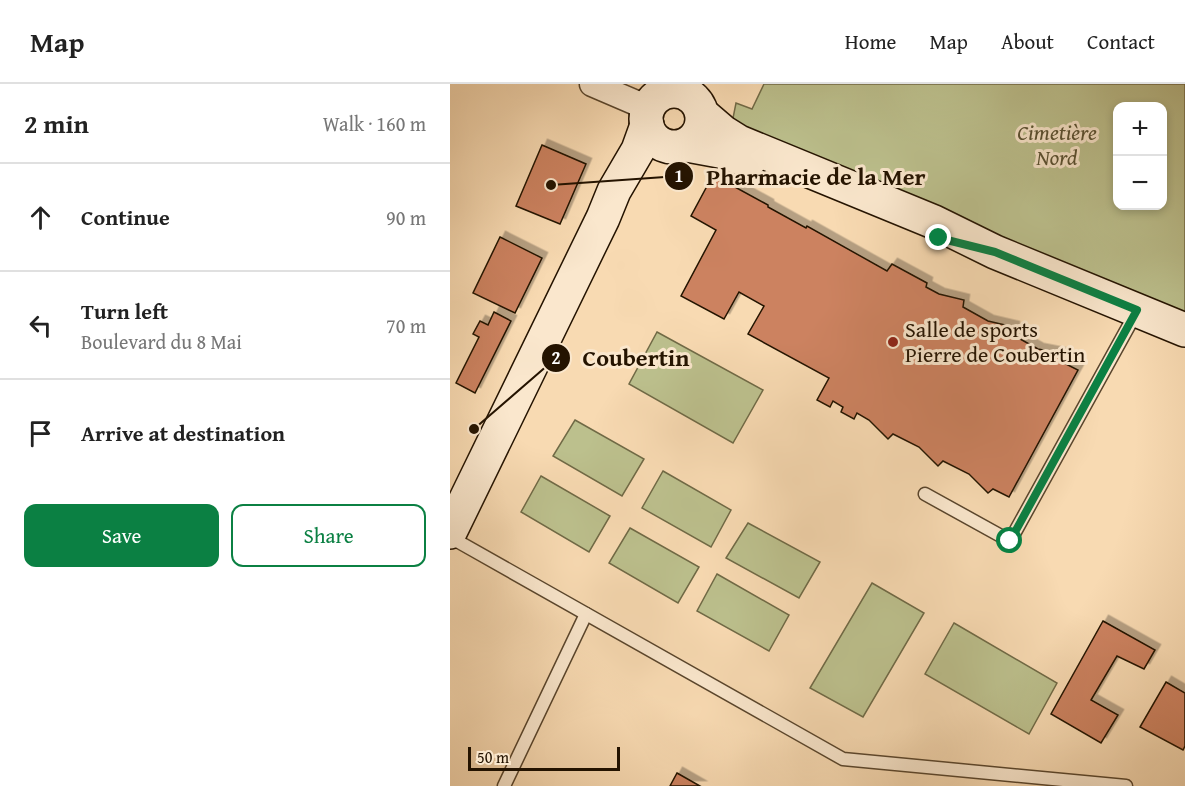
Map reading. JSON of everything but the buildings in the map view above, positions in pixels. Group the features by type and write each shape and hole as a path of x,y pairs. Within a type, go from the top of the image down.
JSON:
{"street":[{"path":"592,84 656,103"},
{"path":"450,532 614,191 638,150 656,103 672,91 698,100 723,132 739,142 934,222 995,252 1185,330"},
{"path":"603,218 637,178 699,134 702,122 698,100"},
{"path":"656,103 650,134 667,147 681,146 733,154 929,235 995,252"}],"lane":[{"path":"925,494 1010,541 1137,310"},
{"path":"450,537 843,759 1126,786"},
{"path":"504,786 586,614"}],"green space":[{"name":"Cimetière Nord","path":"764,84 1185,84 1185,317 732,123 736,103 752,109"},
{"path":"657,332 763,390 733,443 629,384"},
{"path":"575,420 644,459 622,496 553,456"},
{"path":"663,471 731,510 711,547 642,508"},
{"path":"541,476 610,516 589,552 521,512"},
{"path":"748,523 820,562 799,598 726,558"},
{"path":"630,528 699,567 678,603 609,563"},
{"path":"717,574 789,615 769,651 697,611"},
{"path":"872,583 924,613 863,717 810,688"},
{"path":"954,623 1057,683 1029,734 925,674"}],"place":[{"name":"Pharmacie de la Mer","path":"551,185"},
{"name":"Salle de sports Pierre de Coubertin","path":"893,342"},
{"name":"Coubertin","path":"474,429"}],"route":[{"path":"939,238 995,252 1137,310 1010,541"}]}
